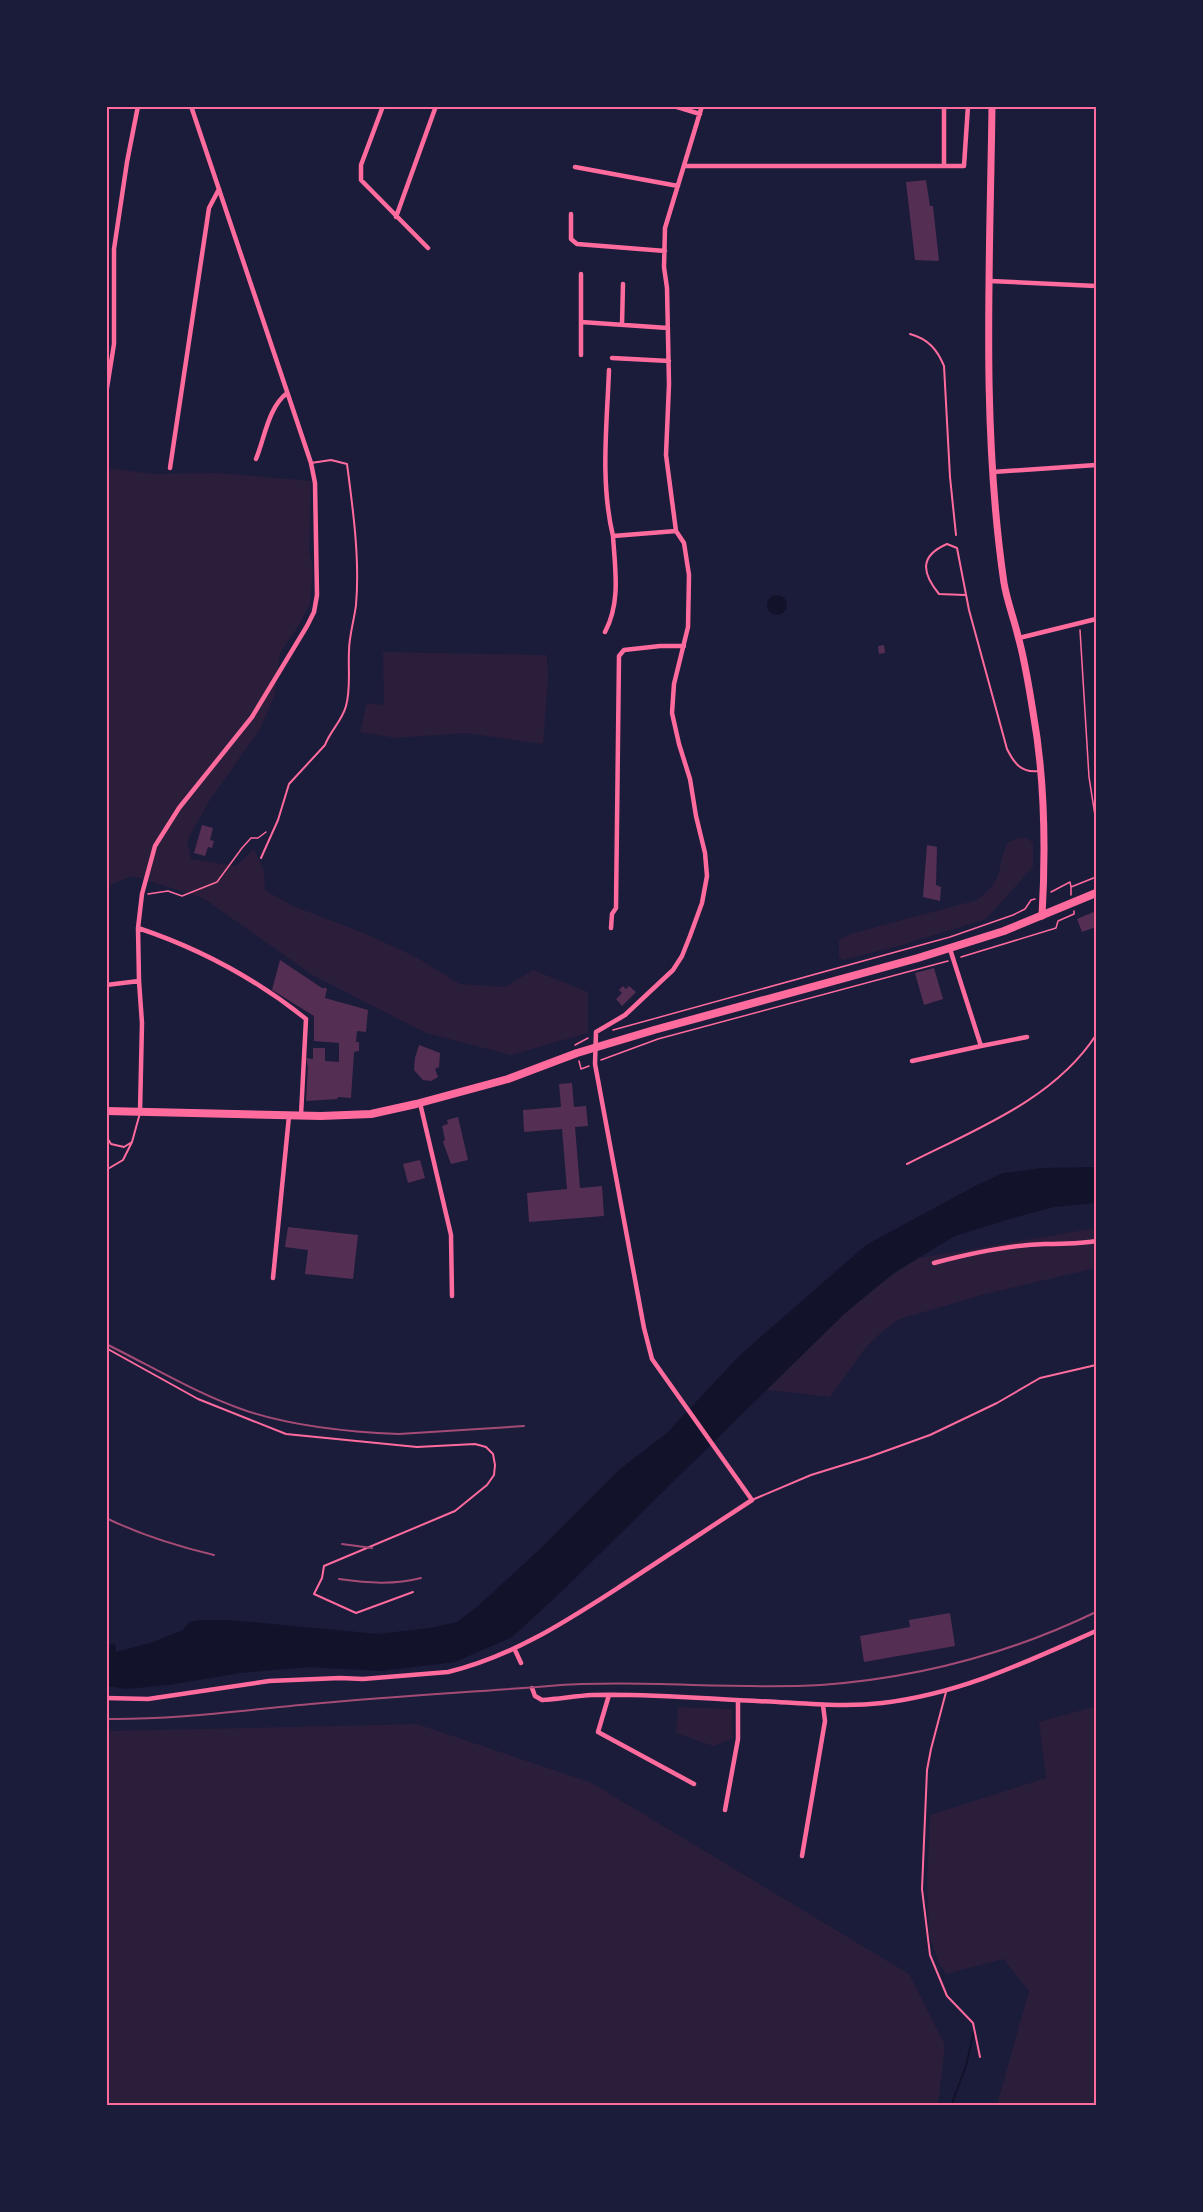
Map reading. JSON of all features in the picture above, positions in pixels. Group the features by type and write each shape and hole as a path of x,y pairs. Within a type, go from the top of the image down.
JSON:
{"main road":[{"path":"992,106 989,378 993,472 1004,586 1019,638 1034,714 1041,771 1045,841 1042,916"},
{"path":"106,1111 289,1116 371,1114 508,1079 594,1048 950,948 1004,931 1096,893"}],"street":[{"path":"106,394 114,344 114,249 138,106"},
{"path":"140,1112 142,1023 138,928 142,894 155,846 179,808 252,717 314,612 317,595 315,483 311,463 191,106"},
{"path":"383,106 361,165 361,180 428,248"},
{"path":"396,217 436,106"},
{"path":"674,106 700,114"},
{"path":"106,1698 148,1700 269,1681 363,1679 448,1672 488,1660 515,1650 606,1596 752,1500 652,1359 644,1329 595,1064 594,1048 596,1032 625,1015 673,970 682,956 702,903 707,876 705,853 690,779 672,713 674,684 688,627 689,575 684,543 676,531 666,456 669,361 665,228 702,106"},
{"path":"944,106 944,166"},
{"path":"684,166 964,166 968,106"},
{"path":"575,166 678,186"},
{"path":"170,468 209,208 219,189"},
{"path":"571,214 571,239 577,244 665,251"},
{"path":"581,274 581,355"},
{"path":"990,281 1096,286"},
{"path":"622,325 623,284"},
{"path":"581,322 668,328"},
{"path":"612,358 669,361"},
{"path":"605,632 613,617 616,601 613,536 608,513 606,441 609,370"},
{"path":"256,459 273,409 279,399 287,393"},
{"path":"993,472 1096,465"},
{"path":"613,536 676,531"},
{"path":"1019,638 1096,619"},
{"path":"611,928 612,914 616,908 619,656 624,650 684,646"},
{"path":"138,928 168,938 220,962 306,1019 302,1116"},
{"path":"950,948 981,1046"},
{"path":"106,985 139,981"},
{"path":"912,1061 1027,1037"},
{"path":"420,1103 451,1235 452,1296"},
{"path":"273,1278 289,1116"},
{"path":"934,1263 979,1253 1046,1244 1072,1245 1096,1241"},
{"path":"532,1688 535,1696 542,1700 609,1695 823,1705 881,1703 946,1692 1004,1671 1096,1630"},
{"path":"515,1650 521,1663"},
{"path":"609,1695 598,1732 694,1784"},
{"path":"725,1810 738,1739 738,1701"},
{"path":"802,1856 825,1721 823,1705"}],"lane":[{"path":"910,334 929,342 944,366 949,467 956,535"},
{"path":"261,858 278,820 289,784 325,745 341,720 349,690 349,649 356,606 356,569 347,464 331,460 311,463"},
{"path":"965,594 939,594 930,584 927,557 934,549 947,544 957,548 965,594 1007,749 1022,769 1041,771"},
{"path":"907,1164 1003,1115 1056,1082 1077,1063 1096,1035"},
{"path":"106,1170 123,1160 132,1142 140,1112"},
{"path":"106,1136 111,1144 124,1147 132,1142"},
{"path":"106,1348 198,1399 286,1434 417,1447 475,1444 486,1447 493,1454 495,1465 494,1475 488,1485 455,1511 324,1566 322,1578 314,1594 356,1613 413,1592"},
{"path":"752,1500 811,1475 869,1457 930,1434 997,1403 1040,1378 1096,1365"},
{"path":"946,1692 927,1770 922,1889 933,1964 947,1996 973,2023 980,2056"}],"path":[{"path":"1080,623 1089,777 1096,822"},
{"path":"142,894 168,891 182,896 217,882 251,838 258,838 268,830"},
{"path":"574,1043 627,1026 950,938 1013,915 1025,909 1031,900 1043,897 1070,882 1071,887 1096,877"},
{"path":"595,1064 606,1057 658,1039 953,960 1056,928 1058,921 1074,914 1072,903"}],"shaded area":[{"path":"107,468 152,474 218,473 311,481 309,551 313,568 310,604 280,653 275,694 260,729 208,803 187,841 191,859 236,866 254,849 264,871 265,890 293,906 364,933 416,957 460,984 505,987 533,970 588,992 588,1033 511,1055 426,1033 314,976 203,898 133,876 107,886"},
{"path":"777,595 784,598 787,605 784,612 777,615 770,612 767,605 770,598"},
{"path":"383,652 547,655 548,679 543,744 466,733 396,738 360,732 367,703 384,705"},
{"path":"1027,838 1033,843 1033,867 986,919 902,945 843,960 839,957 839,940 850,934 977,900 996,879 1008,842"},
{"path":"1096,1167 1096,1203 1054,1207 955,1236 895,1272 845,1313 558,1595 512,1637 455,1662 381,1671 308,1667 240,1673 168,1685 126,1689 107,1686 106,1646 115,1643 116,1652 153,1642 183,1630 189,1622 199,1620 229,1620 378,1634 430,1628 457,1622 478,1606 540,1549 620,1469 667,1433 741,1354 866,1245 1003,1173 1043,1168"},
{"path":"1096,1228 1096,1268 985,1294 900,1319 866,1347 830,1397 767,1390 858,1302 919,1258"},
{"path":"1096,1706 1096,2105 997,2105 1029,1991 1003,1959 946,1974 939,1963 929,1935 927,1885 930,1815 1046,1778 1039,1722"},
{"path":"678,1707 732,1709 733,1739 713,1746 676,1733"},
{"path":"417,1724 592,1783 909,1974 945,2045 938,2105 107,2105 107,1731"}],"building":[{"path":"926,180 930,206 933,206 939,261 915,260 906,182"},
{"path":"884,645 885,653 879,654 878,646"},
{"path":"202,825 213,828 210,840 214,841 212,848 208,847 205,856 194,853"},
{"path":"927,845 937,847 936,885 941,887 940,901 923,897"},
{"path":"1096,911 1096,927 1082,932 1077,919"},
{"path":"280,960 322,988 327,988 325,998 368,1010 366,1032 357,1031 356,1042 359,1042 359,1051 354,1052 351,1098 338,1097 337,1099 306,1101 308,1067 306,1058 313,1059 313,1048 325,1048 325,1061 339,1062 339,1043 314,1041 314,1016 272,990"},
{"path":"934,968 943,999 924,1005 915,973"},
{"path":"623,986 626,989 629,986 636,992 622,1006 616,999 622,993 619,990"},
{"path":"419,1045 440,1053 439,1067 435,1069 438,1077 431,1081 423,1080 414,1070"},
{"path":"572,1083 574,1107 586,1106 588,1126 575,1127 580,1188 602,1186 604,1216 529,1222 527,1193 567,1189 562,1129 524,1132 523,1110 561,1107 559,1084"},
{"path":"458,1117 468,1160 451,1164 443,1142 445,1140 442,1126 448,1124 447,1120"},
{"path":"420,1160 425,1178 408,1183 403,1164"},
{"path":"288,1227 358,1235 353,1279 305,1274 308,1250 285,1247"},
{"path":"950,1613 955,1646 864,1662 860,1636 910,1627 909,1620"}],"waterway":[{"path":"951,2106 966,2066 974,2031"}],"railway":[{"path":"106,1344 226,1403 262,1416 301,1424 340,1430 399,1434 524,1426"},
{"path":"106,1518 159,1540 214,1555"},
{"path":"342,1544 372,1548"},
{"path":"339,1579 381,1583 421,1578"},
{"path":"106,1719 188,1716 350,1701 583,1684 787,1686 857,1682 962,1662 1030,1640 1096,1612"}]}
